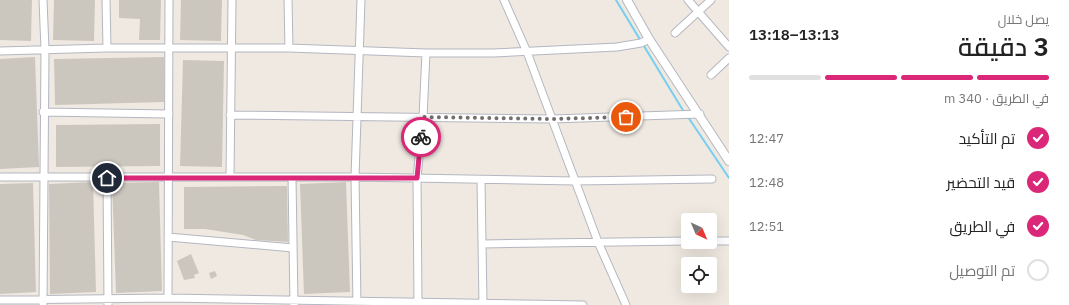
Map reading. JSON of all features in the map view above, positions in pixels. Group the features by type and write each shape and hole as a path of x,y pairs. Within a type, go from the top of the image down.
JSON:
{"street":[{"path":"42,302 43,112 45,49 43,0"},
{"path":"106,0 107,48"},
{"path":"168,298 169,0"},
{"path":"230,177 232,0"},
{"path":"288,0 289,48"},
{"path":"357,303 355,177 361,0"},
{"path":"504,0 527,52 598,242 626,305"},
{"path":"627,0 649,39 700,114 729,161"},
{"path":"688,0 729,47"},
{"path":"675,33 711,0"},
{"path":"0,51 107,48 289,48 426,53 527,52 617,47 641,43 649,39"},
{"path":"418,304 417,178 423,117 426,53"},
{"path":"711,75 729,58"},
{"path":"43,112 169,114"},
{"path":"230,115 552,119 700,114"},
{"path":"0,177 355,177 575,181 712,179"},
{"path":"292,177 294,303"},
{"path":"107,178 108,302"},
{"path":"481,180 482,304"},
{"path":"168,237 293,248"},
{"path":"482,244 681,241"},
{"path":"717,241 729,241"},
{"path":"0,300 42,302 108,302 168,298 176,302 583,305"}],"building":[{"path":"0,0 32,0 31,41 0,40"},
{"path":"54,0 95,0 94,41 53,40"},
{"path":"119,0 161,0 160,40 139,40 140,19 119,18"},
{"path":"181,0 222,0 221,41 180,40"},
{"path":"35,57 39,167 0,169 0,59"},
{"path":"164,57 164,102 55,105 54,59"},
{"path":"183,60 224,61 222,167 180,166"},
{"path":"160,124 160,166 56,167 56,125"},
{"path":"93,182 96,292 50,294 49,184"},
{"path":"159,182 162,291 116,293 112,183"},
{"path":"346,182 350,292 304,294 300,184"},
{"path":"33,183 36,292 0,294 0,184"},
{"path":"287,186 288,242 256,240 243,235 205,229 184,229 184,187"},
{"path":"191,254 199,273 194,275 195,278 184,280 177,261"},
{"path":"215,271 217,276 211,279 209,273"}],"waterway":[{"path":"616,0 684,112"},
{"path":"688,117 729,178"}],"way so far":[{"path":"421,137 423,117 552,119 626,117"}],"route":[{"path":"107,178 417,178 421,137"}]}
